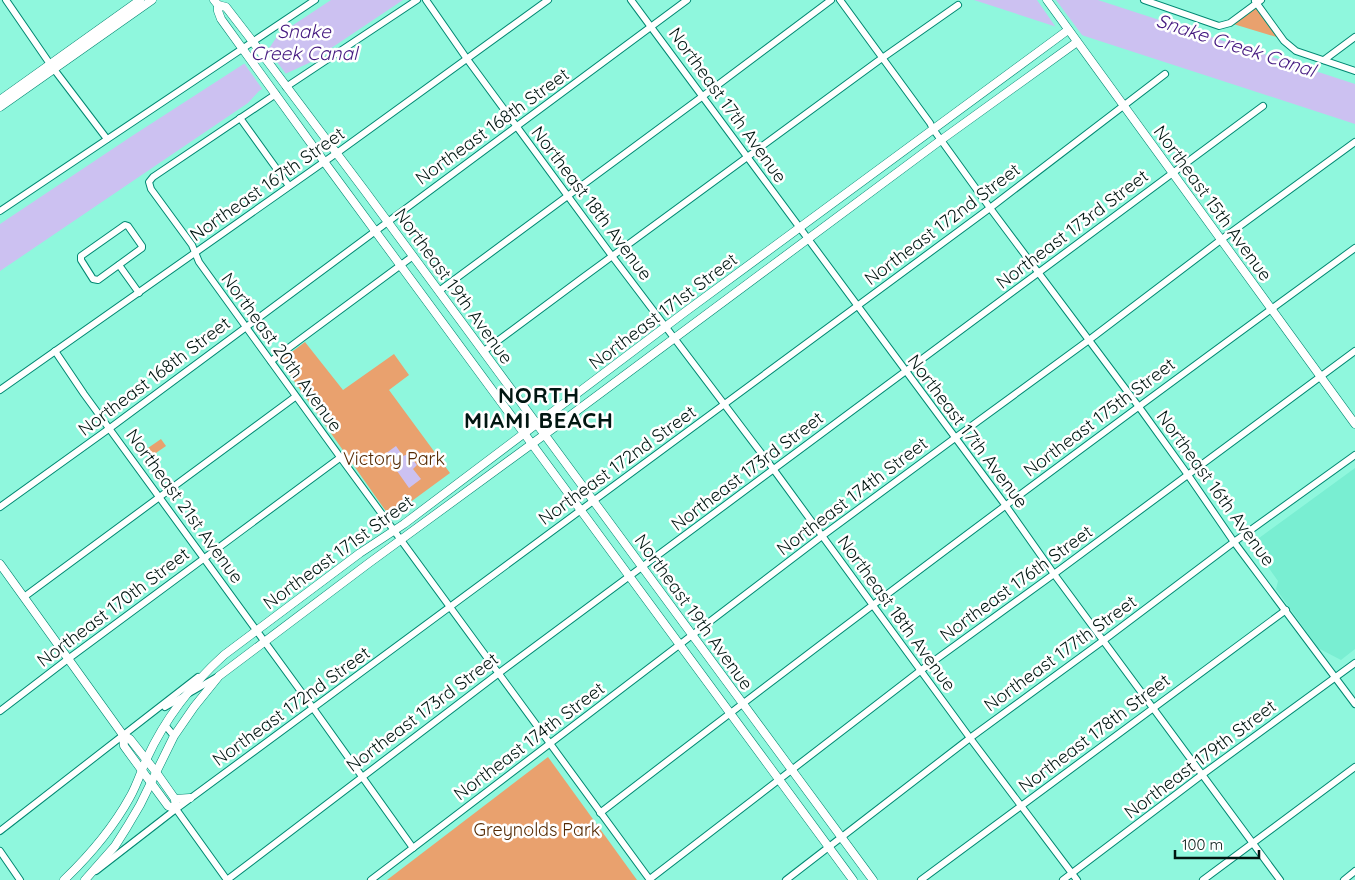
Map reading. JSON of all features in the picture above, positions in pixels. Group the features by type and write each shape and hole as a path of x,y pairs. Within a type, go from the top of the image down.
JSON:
{"street":[{"path":"6,0 52,66 107,139"},
{"path":"0,107 140,0"},
{"path":"0,100 152,0"},
{"path":"0,211 315,0"},
{"path":"286,87 417,0"},
{"name":"Northeast 18th Avenue","path":"426,0 467,59 612,256 774,470 920,671 1077,880"},
{"name":"Northeast 167th Street","path":"0,390 337,153 548,0"},
{"name":"Northeast 17th Avenue","path":"631,0 1280,880"},
{"name":"Northeast 168th Street","path":"0,507 110,428 686,0"},
{"path":"439,290 831,0"},
{"name":"Northeast 16th Avenue","path":"840,0 990,208 1139,407 1234,542 1355,704"},
{"name":"Northeast 15th Avenue","path":"1047,0 1067,32 1222,240 1355,424"},
{"path":"1144,0 1219,26 1230,23 1257,1 1284,41 1296,51 1355,71"},
{"name":"Northeast 19th Avenue","path":"216,3 226,7 337,153 873,880"},
{"name":"Northeast 19th Avenue","path":"216,3 221,19 324,162 853,880"},
{"path":"484,351 882,58 958,5"},
{"name":"Northeast 171st Street","path":"0,831 206,672 256,630 366,549 404,524 800,227 1050,42 1067,32"},
{"path":"1324,60 1355,37"},
{"path":"1050,42 1058,46 1059,54"},
{"name":"Northeast 171st Street","path":"155,712 219,676 588,401 1076,42"},
{"name":"Northeast 172nd Street","path":"87,878 190,798 990,208 1165,74"},
{"path":"276,94 240,118 289,186"},
{"name":"Northeast 173rd Street","path":"227,880 499,673 1262,106"},
{"name":"Northeast 20th Avenue","path":"240,118 152,177 149,182 151,189 192,245 199,262 295,397 341,457 650,880"},
{"name":"Northeast 174th Street","path":"371,880 822,536 1355,142"},
{"path":"125,225 128,226 142,248 118,265 98,280 95,280 80,258 125,225"},
{"name":"Northeast 175th Street","path":"600,813 873,605 1355,248"},
{"path":"271,361 413,256"},
{"path":"118,265 140,293"},
{"path":"451,334 464,325"},
{"name":"Northeast 21st Avenue","path":"55,351 413,848"},
{"path":"633,351 642,362"},
{"name":"Northeast 176th Street","path":"650,880 920,671 1355,351"},
{"path":"581,392 588,401"},
{"path":"24,597 295,397"},
{"path":"509,412 522,404"},
{"name":"Northeast 177th Street","path":"786,880 970,738 1234,542 1355,455"},
{"name":"Northeast 170th Street","path":"0,711 341,457"},
{"path":"0,564 123,735 130,739 156,772 174,799 176,809 227,880"},
{"name":"Northeast 178th Street","path":"921,880 1286,610"},
{"name":"Northeast 179th Street","path":"1063,880 1202,774 1355,663"},
{"name":"Northeast 171st Street","path":"64,880 98,845 109,830 132,795 146,760 165,725 206,672"},
{"name":"Northeast 171st Street","path":"87,878 115,846 135,814 174,736 219,676"},
{"path":"165,725 174,736"},
{"path":"123,735 124,746 168,806 176,809"},
{"path":"1203,880 1355,767"},
{"path":"174,799 190,798"},
{"path":"0,851 20,880"},
{"path":"1344,880 1355,872"}],"shaded area":[{"path":"1355,468 1355,649 1341,660 1318,648 1276,589 1278,581 1254,547 1255,541"}],"green space":[{"path":"1256,3 1283,39 1230,23"},
{"name":"Victory Park","path":"305,342 343,390 394,354 409,375 389,390 450,473 390,517 280,361"},
{"path":"161,439 166,446 153,455 148,448"},
{"name":"Greynolds Park","path":"548,757 637,880 387,880"}],"water":[{"name":"Snake Creek Canal","path":"331,0 403,0 309,63 285,74 259,91 248,103 0,271 0,224 270,47 278,35"},
{"name":"Snake Creek Canal","path":"974,0 1098,0 1355,84 1355,124"},
{"path":"396,446 403,456 408,454 417,465 413,469 421,479 409,488 385,454"},
{"path":"432,453 436,458 436,463 432,468 426,467 423,455"}],"pier":[{"path":"1037,0 1056,0 1085,39 1056,30"},
{"path":"266,47 286,74 263,90 244,63"}],"district":[{"name":"NORTH MIAMI BEACH","path":"539,408"}]}
